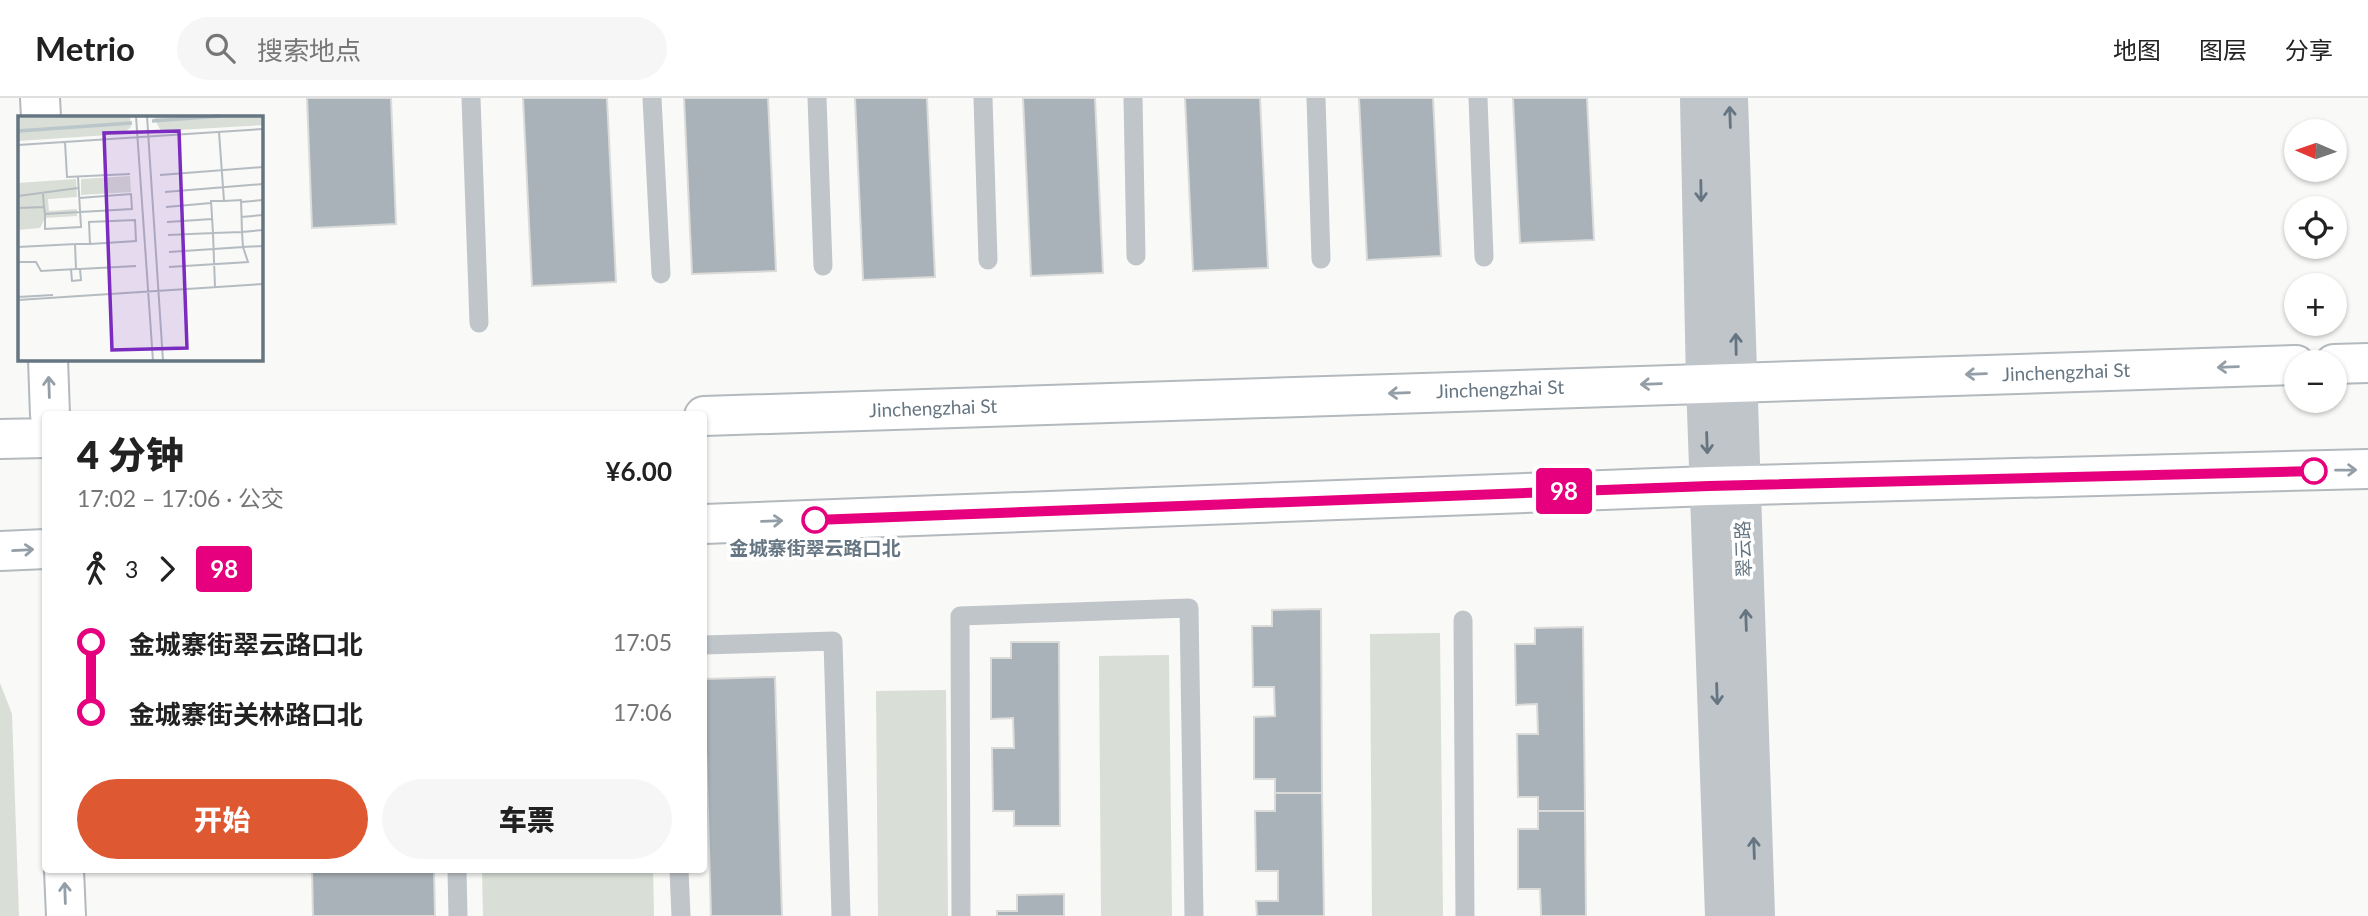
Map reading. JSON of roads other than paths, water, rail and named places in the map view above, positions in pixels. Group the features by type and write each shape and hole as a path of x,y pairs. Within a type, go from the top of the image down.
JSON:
{"main road":[{"path":"40,98 40,116"},
{"path":"48,360 50,411"},
{"path":"2347,364 2368,363"},
{"name":"Jinchengzhai St","path":"707,416 2284,365"},
{"path":"0,439 42,438"},
{"path":"707,524 1725,485 2368,470"},
{"path":"0,551 42,549"},
{"path":"65,873 66,916"}],"street":[{"name":"翠云路","path":"1699,98 1721,382 1725,485 1756,916"},
{"name":"翠云路","path":"1721,382 1729,98"},
{"name":"翠云路","path":"1724,916 1725,485"}],"lane":[{"path":"471,98 480,323"},
{"path":"652,98 661,274"},
{"path":"817,98 823,266"},
{"path":"983,98 988,260"},
{"path":"1133,98 1136,256"},
{"path":"1316,98 1321,259"},
{"path":"1478,98 1484,257"},
{"path":"961,916 960,615 1189,608 1194,916"},
{"path":"1463,620 1465,916"},
{"path":"707,645 833,640 841,916"},
{"path":"457,873 458,916"},
{"path":"680,873 681,916"}],"place":[{"name":"金城寨街翠云路口北","path":"815,520"}]}
